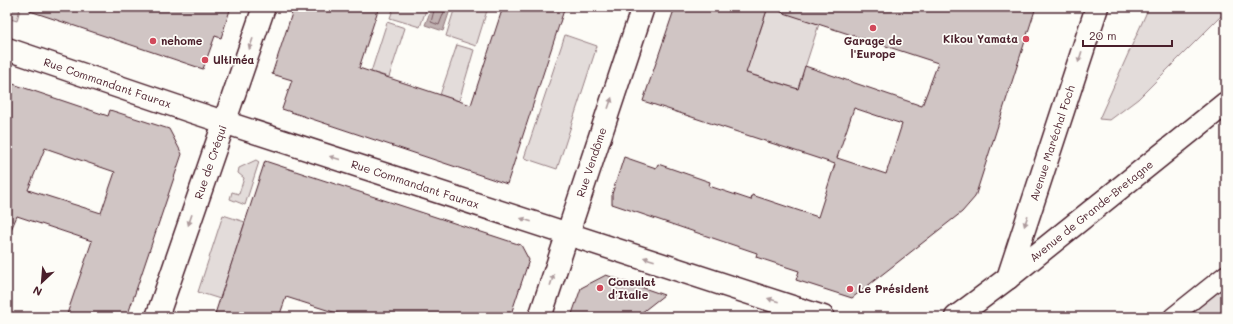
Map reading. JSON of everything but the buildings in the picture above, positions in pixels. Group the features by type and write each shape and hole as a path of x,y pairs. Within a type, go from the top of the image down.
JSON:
{"street":[{"name":"Rue de Créqui","path":"157,317 264,7"},
{"name":"Rue Vendôme","path":"540,317 643,7"},
{"name":"Avenue Maréchal Foch","path":"1008,278 1097,7"},
{"name":"Rue Commandant Faurax","path":"7,49 224,122 823,317"},
{"name":"Avenue de Grande-Bretagne","path":"956,317 1008,278 1226,103"},
{"path":"1172,317 1226,274"}],"shaded area":[{"path":"7,7 20,8 17,21 7,18"},
{"path":"394,7 427,7 420,27 390,18"},
{"path":"455,7 488,7 476,46 446,36"},
{"path":"768,7 819,24 798,89 725,66 754,50"},
{"path":"1149,7 1224,7 1226,8 1226,11 1138,99 1110,120 1099,119"},
{"path":"387,22 405,28 389,77 371,72"},
{"path":"565,35 597,46 557,169 524,158"},
{"path":"457,45 474,50 459,101 440,95"},
{"path":"256,160 259,162 245,205 230,199 232,192 239,194 244,178 238,173 239,168"},
{"path":"223,215 245,222 220,299 198,292"},
{"path":"1226,274 1226,317 1172,317"}],"water":[{"path":"432,7 451,7 443,31 425,25"}],"place":[{"name":"Garage de l'Europe","path":"873,28"},
{"name":"Kikou Yamata","path":"1026,39"},
{"name":"nehome","path":"153,41"},
{"name":"Ultiméa","path":"205,60"},
{"name":"Consulat d'Italie","path":"600,288"},
{"name":"Le Président","path":"850,289"}]}
